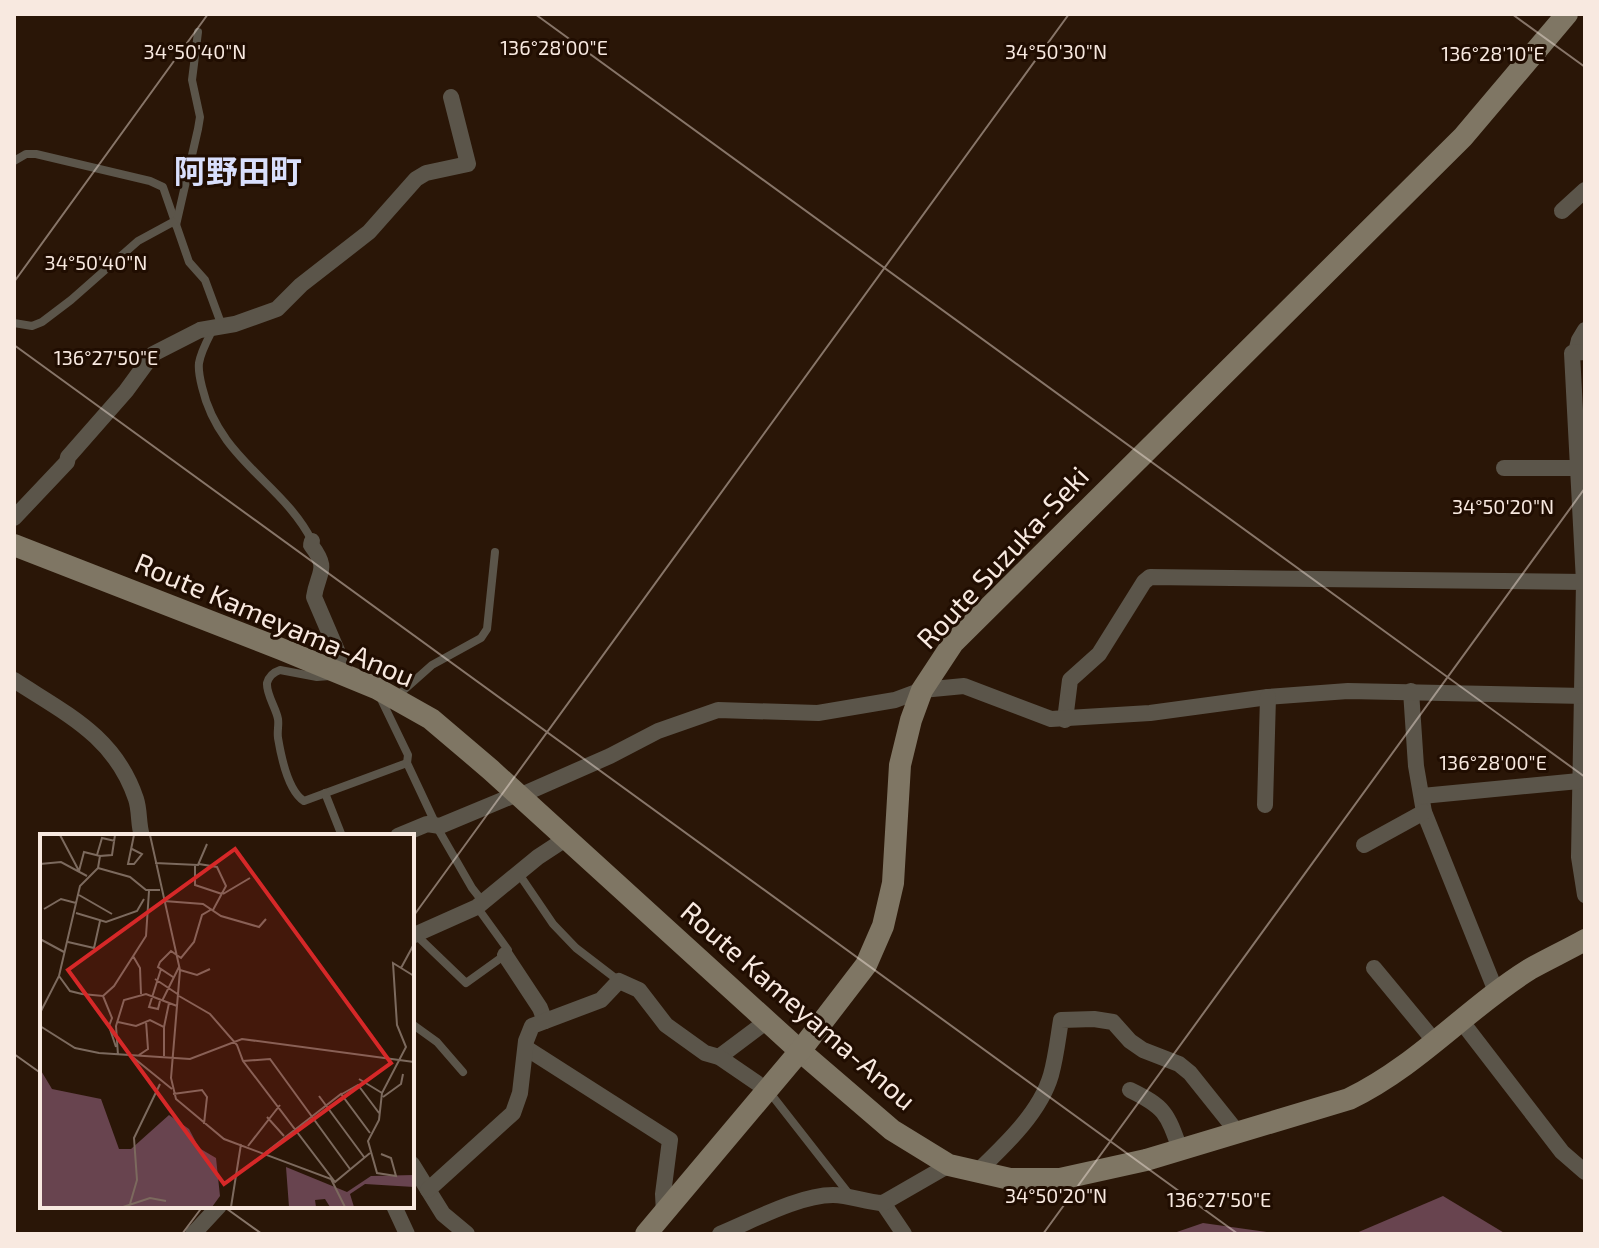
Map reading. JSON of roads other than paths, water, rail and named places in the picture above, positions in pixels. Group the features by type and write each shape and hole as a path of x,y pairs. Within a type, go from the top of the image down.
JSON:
{"main road":[{"name":"Route Suzuka-Seki","path":"646,1234 800,1051 866,965 883,926 893,883 900,765 911,720 922,690 953,643 1463,137 1567,14"},
{"name":"Route Kameyama-Anou","path":"14,545 385,693 452,735 800,1051 892,1130 949,1165 976,1173 1010,1179 1060,1179 1146,1160 1349,1099 1393,1075 1529,970 1585,940"}],"street":[{"path":"14,518 67,462 153,354 192,334 277,309 301,285 369,232 416,179 426,173 468,164 451,97"},
{"path":"1562,211 1585,190"},
{"path":"1585,330 1579,340 1581,352 1572,353 1582,468 1584,582 1579,857 1585,895"},
{"path":"1504,468 1582,468"},
{"path":"312,541 323,570 314,597 338,653 341,674"},
{"path":"1065,720 1070,680 1099,654 1150,577 1584,582"},
{"path":"14,680 93,732 107,746 130,783 142,834"},
{"path":"403,834 518,795 610,756 658,731 718,710 818,713 895,700 922,690 964,686 1051,719 1065,720 1348,691 1583,696"},
{"path":"1411,691 1416,766 1423,804 1497,994"},
{"path":"1265,805 1268,697"},
{"path":"1364,845 1423,804 1579,781"},
{"path":"414,934 480,905 567,838"},
{"path":"505,955 540,1008 545,1021"},
{"path":"1374,968 1436,1043"},
{"path":"428,1190 513,1113 520,1093 532,1026 601,1000 619,981 639,990 666,1025 705,1053 719,1057 757,1083"},
{"path":"976,1173 1008,1141 1043,1093 1051,1076 1061,1020 1113,1022 1143,1050 1179,1064 1190,1073 1238,1133"},
{"path":"719,1057 767,1021"},
{"path":"1462,1022 1562,1152 1585,1172"},
{"path":"526,1048 670,1140 663,1194 664,1213"},
{"path":"1130,1090 1151,1100 1168,1115 1180,1149"},
{"path":"883,1203 949,1165"},
{"path":"414,1167 443,1214 467,1234"},
{"path":"720,1234 803,1201 828,1195 849,1195 883,1203 904,1234"},
{"path":"193,1234 217,1208"},
{"path":"395,1208 407,1234"}],"lane":[{"path":"174,224 200,117 192,80 198,32"},
{"path":"14,161 26,154 36,154 159,184 166,191 174,224 189,262 205,280 218,327 199,361 199,376 208,407 233,450 291,512 312,541"},
{"path":"14,323 32,326 42,322 138,241 174,224"},
{"path":"414,935 466,983 508,950 436,825 407,763 408,755 385,693 481,638 487,629 495,552"},
{"path":"341,674 317,677 280,670 268,678 287,772 299,798 304,801 407,763"},
{"path":"325,793 341,834"},
{"path":"518,873 553,924 576,948 619,981"},
{"path":"414,1025 437,1042 463,1072"},
{"path":"774,1098 849,1195"}],"district":[{"name":"阿野田町","path":"238,170"}]}
